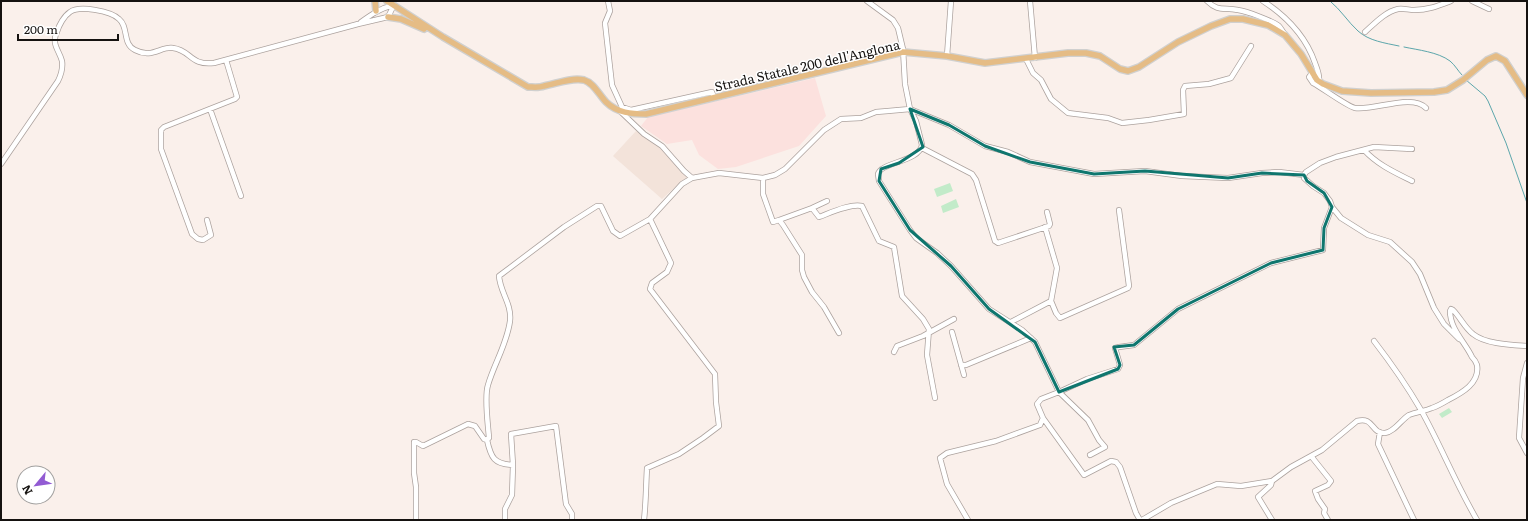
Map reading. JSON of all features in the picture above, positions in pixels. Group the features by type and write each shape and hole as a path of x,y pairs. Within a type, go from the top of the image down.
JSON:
{"main road":[{"path":"375,1 376,11"},
{"name":"Strada Statale 200 dell'Anglona","path":"387,1 442,37 528,87 542,87 573,79 584,80 590,83 606,102 618,110 630,114 646,114 903,52 946,56 985,63 1068,53 1086,53 1100,56 1120,69 1128,71 1139,67 1178,42 1211,26 1230,19 1243,19 1268,25 1285,35 1301,54 1319,82"},
{"path":"388,17 402,19 442,37"},
{"path":"1319,82 1342,91 1371,93 1441,91 1450,88 1463,80 1487,60 1496,56 1505,61 1527,95"}],"street":[{"path":"608,1 610,11 605,22 612,85 622,107 631,110 712,92 714,97"},
{"path":"867,1 893,20 898,28 903,52 905,84 910,109 916,121 922,148 972,174 976,180 995,241 998,243 1049,226 1050,224 1046,212"},
{"path":"946,56 951,1"},
{"path":"1030,1 1035,58"},
{"path":"1207,1 1212,7 1218,9 1239,10 1260,17 1278,25 1285,35"},
{"path":"1263,1 1289,22 1309,47 1320,76 1319,82"},
{"path":"1365,32 1388,12 1398,9 1425,10 1441,6 1451,1"},
{"path":"1472,1 1489,9"},
{"path":"358,24 376,11 394,5"},
{"path":"1,164 58,81 62,72 62,64 55,48 55,38 66,15 71,11 80,9 94,10 115,16 122,23 129,45 136,51 153,53 172,47 180,50 195,61 201,63 214,63 388,17 394,5"},
{"path":"901,41 905,48 913,53"},
{"path":"894,54 900,51 901,41"},
{"path":"1026,59 1033,73 1041,80 1051,99 1066,112 1108,118 1122,123 1184,114 1183,90 1185,86 1209,84 1231,78 1251,46"},
{"path":"207,220 210,234 203,240 196,238 192,234 161,149 161,130 164,127 236,100 237,97 226,60"},
{"path":"1312,72 1309,77 1313,82 1354,108 1372,108 1394,103 1418,103 1422,104 1426,108"},
{"path":"210,109 241,196"},
{"path":"486,440 489,438 487,387 506,339 510,320 509,304 500,284 500,276 564,227 597,206 601,206 612,231 620,236 650,219 682,184 692,178 719,173 763,178 775,175 785,169 824,130 841,119 861,118 876,112 910,109 949,125 985,146 1008,152 1030,162 1094,174 1145,171 1182,176 1228,178 1279,172 1304,175"},
{"path":"618,110 644,134 662,146 692,178"},
{"path":"1304,175 1320,163 1336,157 1374,147 1412,149"},
{"path":"922,148 918,152 898,163 881,169 878,174 879,181 916,238 937,253 951,266 989,309 1011,322 1035,342 1059,392 1088,420 1099,440 1105,447 1090,455"},
{"path":"1364,150 1373,160 1388,170 1412,181"},
{"path":"1304,175 1304,178 1307,181 1324,193 1341,218 1368,235 1390,242 1412,262 1420,274 1434,308 1444,324 1462,341"},
{"path":"763,178 763,194 773,222 827,201"},
{"path":"812,208 819,217 848,207 858,205 862,206 879,241 894,247 902,296 923,319 929,329 927,355 935,398"},
{"path":"1332,206 1324,228 1323,250 1271,263 1178,309 1134,345 1115,348 1120,365 1118,369 1087,379 1041,399 1037,404 1042,418 1084,475 1111,461 1116,462 1120,467 1136,513 1141,520 1171,504 1217,484 1241,486 1272,481 1291,467 1322,450 1357,421 1363,419 1368,421 1376,431 1383,433 1389,432 1404,418 1432,408 1460,394 1470,387 1476,378 1477,365 1462,341 1450,317 1451,309 1454,310 1471,333 1478,338 1495,342 1527,346"},
{"path":"1045,228 1057,268 1051,301 1060,318 1128,288 1129,286 1119,210"},
{"path":"644,520 647,468 678,454 719,426 715,374 650,289 652,283 667,272 671,263 650,219"},
{"path":"779,220 802,255 802,270 804,277 839,333"},
{"path":"1011,322 1051,301"},
{"path":"894,352 897,346 954,319"},
{"path":"952,332 964,375"},
{"path":"961,365 966,365 1031,338"},
{"path":"1374,341 1403,380 1421,411 1462,494 1477,520"},
{"path":"1527,363 1523,378 1519,438 1527,453"},
{"path":"968,520 947,484 940,458 947,453 969,449 1000,440 1040,425 1042,418"},
{"path":"416,520 414,442 423,446 468,424 475,426 486,440 490,452 496,461 513,465"},
{"path":"505,520 504,509 512,495 513,465 511,434 556,426 566,504 572,514 572,520"},
{"path":"1380,432 1378,444 1414,520"},
{"path":"1311,456 1331,481 1328,485 1315,491 1315,494 1325,509 1324,513 1328,520"},
{"path":"1272,481 1271,485 1258,497 1272,520"}],"highlighted area":[{"path":"910,109 949,125 985,146 1030,162 1094,174 1145,171 1228,178 1262,173 1304,175 1307,181 1324,193 1332,207 1324,228 1323,250 1271,263 1178,309 1134,345 1114,347 1120,365 1118,369 1059,392 1035,342 989,309 951,266 910,230 879,181 881,169 899,163 923,147"}],"shaded area":[{"path":"815,78 826,116 799,146 736,167 718,169 699,155 692,140 667,144 641,126 648,117"},
{"path":"636,131 662,149 688,177 662,199 613,156"}],"green space":[{"path":"950,183 953,191 937,197 934,189"},
{"path":"956,199 959,207 943,213 941,206"},
{"path":"1449,408 1452,412 1442,418 1439,414"}],"waterway":[{"path":"1330,1 1362,34 1377,41 1399,46"},
{"path":"1404,47 1440,55 1452,63 1462,75"},
{"path":"1466,80 1485,96 1488,101 1506,143 1527,203"}]}
